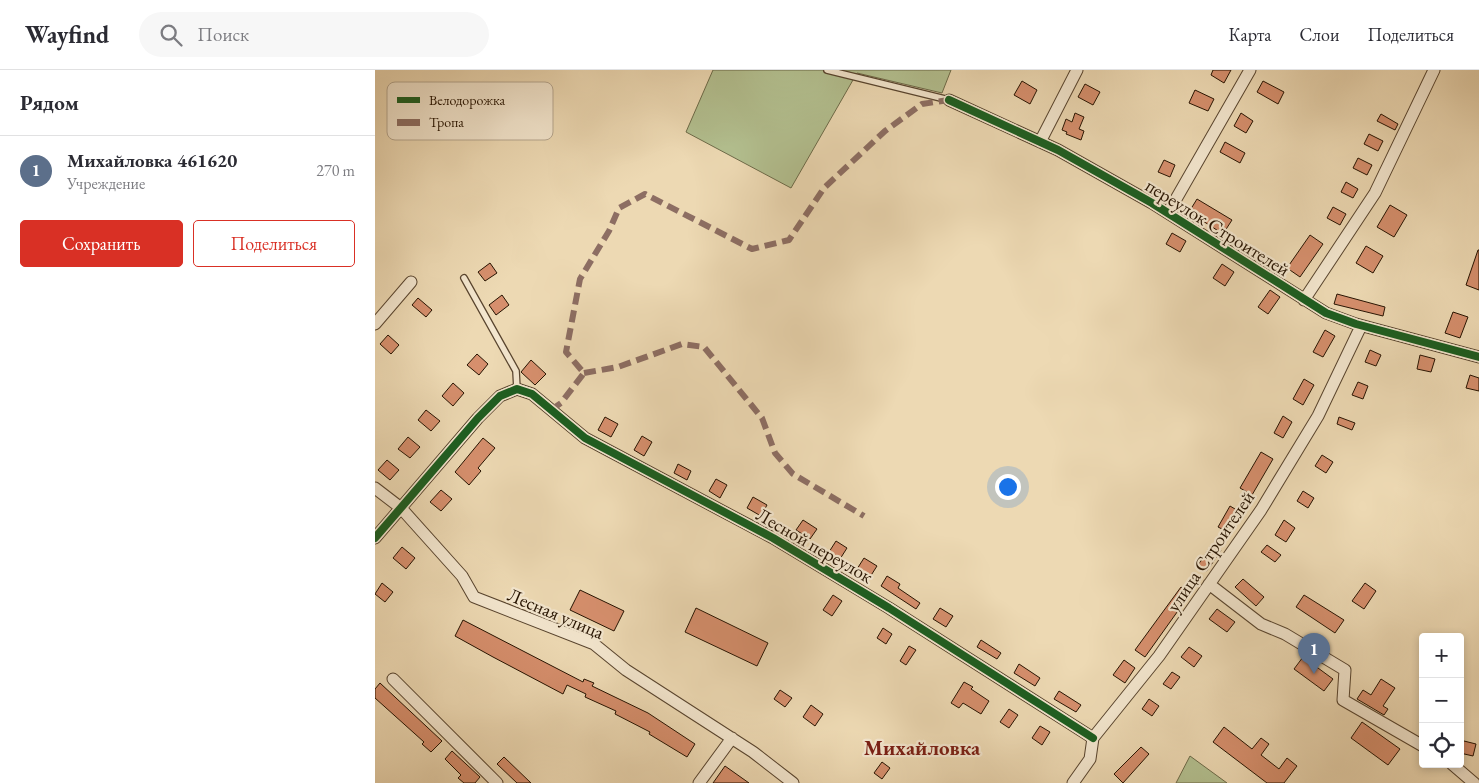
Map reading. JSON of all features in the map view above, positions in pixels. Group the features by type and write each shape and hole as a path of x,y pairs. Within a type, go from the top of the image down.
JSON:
{"street":[{"path":"1040,142 1077,70"},
{"path":"1168,213 1250,70"},
{"path":"1303,300 1375,193 1435,70"},
{"name":"переулок Строителей","path":"949,100 1040,142 1168,213 1326,313 1361,326 1479,357"},
{"path":"375,324 411,282"},
{"name":"улица Строителей","path":"1073,783 1090,759 1093,738 1159,656 1261,510 1318,416 1361,326"},
{"path":"375,538 478,418 500,396 517,389"},
{"name":"Лесной переулок","path":"517,389 532,394 585,438 773,538 897,613 1093,738"},
{"name":"Лесная улица","path":"375,488 401,508 463,576 475,597 594,644 626,670 732,738 793,783"},
{"path":"1209,584 1261,624 1285,634 1345,670 1343,700 1419,744"},
{"path":"393,679 497,783"},
{"path":"699,783 732,738"},
{"path":"1457,768 1474,783"}],"lane":[{"path":"827,70 949,100"},
{"path":"464,278 516,371 517,389"}],"green space":[{"path":"713,70 951,70 942,93 857,73 791,188 686,132"},
{"path":"1190,756 1227,783 1176,783"}],"building":[{"path":"1213,70 1231,70 1224,83 1211,75"},
{"path":"1022,81 1037,90 1030,104 1014,95"},
{"path":"1263,81 1284,92 1278,104 1257,92"},
{"path":"1085,84 1100,92 1093,105 1078,97"},
{"path":"1195,90 1214,99 1208,111 1189,103"},
{"path":"1075,113 1084,117 1079,129 1084,131 1081,140 1066,134 1067,132 1062,130 1066,119 1072,122"},
{"path":"1241,113 1253,121 1246,133 1234,126"},
{"path":"1381,114 1398,124 1395,130 1377,121"},
{"path":"1369,134 1383,141 1378,151 1364,144"},
{"path":"1225,142 1245,153 1240,163 1220,152"},
{"path":"1358,158 1372,165 1367,175 1353,168"},
{"path":"1164,160 1175,165 1170,177 1158,172"},
{"path":"1346,182 1358,189 1353,198 1341,192"},
{"path":"1197,199 1232,220 1223,234 1189,212"},
{"path":"1390,205 1407,215 1394,237 1377,227"},
{"path":"1333,207 1346,214 1340,225 1327,218"},
{"path":"1172,233 1186,241 1180,252 1166,244"},
{"path":"1310,235 1323,244 1300,277 1287,268"},
{"path":"1366,246 1383,256 1373,273 1356,263"},
{"path":"1479,250 1479,290 1466,285"},
{"path":"490,263 497,273 485,281 478,272"},
{"path":"1222,264 1234,272 1225,286 1213,278"},
{"path":"1270,290 1280,297 1268,314 1258,307"},
{"path":"1337,294 1385,307 1383,316 1334,304"},
{"path":"502,295 509,305 496,315 489,305"},
{"path":"418,298 432,310 426,317 412,305"},
{"path":"1453,312 1468,317 1460,338 1445,333"},
{"path":"1325,330 1335,336 1323,357 1313,352"},
{"path":"388,335 399,345 391,354 380,344"},
{"path":"1370,350 1381,355 1376,366 1365,362"},
{"path":"477,354 488,364 479,375 467,365"},
{"path":"1420,355 1435,359 1431,372 1417,369"},
{"path":"531,360 546,374 535,385 521,372"},
{"path":"1470,375 1479,378 1479,391 1466,388"},
{"path":"1304,379 1314,385 1303,405 1293,399"},
{"path":"1358,382 1368,386 1363,399 1352,395"},
{"path":"453,383 464,393 453,406 442,396"},
{"path":"426,410 440,421 431,431 418,420"},
{"path":"1283,416 1292,422 1283,438 1274,433"},
{"path":"605,417 618,424 611,437 598,430"},
{"path":"1339,417 1355,423 1352,430 1337,424"},
{"path":"642,436 652,442 644,456 634,450"},
{"path":"408,437 420,447 410,458 398,449"},
{"path":"483,438 495,448 478,468 481,471 469,485 455,472"},
{"path":"1261,452 1273,459 1252,495 1240,488"},
{"path":"1322,455 1333,462 1326,473 1315,466"},
{"path":"387,460 399,470 390,480 378,470"},
{"path":"678,464 691,471 687,480 674,473"},
{"path":"716,479 727,485 720,498 709,491"},
{"path":"441,490 452,499 441,511 430,502"},
{"path":"1303,491 1314,498 1308,508 1297,501"},
{"path":"753,497 767,505 761,516 747,508"},
{"path":"1230,506 1240,512 1228,532 1218,527"},
{"path":"803,520 817,529 810,539 796,530"},
{"path":"1284,520 1295,528 1286,542 1275,535"},
{"path":"836,541 847,548 840,559 829,552"},
{"path":"1212,544 1221,550 1207,571 1198,565"},
{"path":"1267,545 1281,555 1275,562 1261,552"},
{"path":"402,547 415,558 406,569 393,558"},
{"path":"864,558 877,566 870,577 857,569"},
{"path":"887,576 900,584 898,588 920,603 916,609 881,586"},
{"path":"1243,579 1264,597 1256,606 1235,587"},
{"path":"382,583 393,592 385,602 375,594"},
{"path":"1365,583 1376,591 1364,609 1352,601"},
{"path":"1181,587 1190,594 1145,657 1135,650"},
{"path":"580,590 624,611 614,631 570,610"},
{"path":"833,595 842,601 832,616 823,610"},
{"path":"1304,595 1344,620 1335,633 1296,607"},
{"path":"696,608 768,643 757,666 685,632"},
{"path":"940,608 953,616 946,627 933,619"},
{"path":"1217,609 1235,622 1227,632 1209,619"},
{"path":"463,620 583,682 584,679 594,683 592,686 648,713 695,744 687,757 649,734 650,732 615,714 616,711 585,697 586,694 567,685 563,694 493,657 455,636"},
{"path":"883,628 892,634 886,644 877,638"},
{"path":"981,640 1001,653 997,659 977,647"},
{"path":"909,646 916,650 906,665 900,661"},
{"path":"1189,647 1202,656 1194,667 1181,657"},
{"path":"1303,657 1333,679 1324,691 1294,669"},
{"path":"1124,660 1135,668 1125,683 1113,675"},
{"path":"1019,664 1040,678 1035,686 1014,673"},
{"path":"1172,672 1180,677 1171,689 1163,684"},
{"path":"1381,679 1395,688 1383,706 1388,709 1384,715 1357,699 1363,690 1371,695"},
{"path":"964,682 989,701 981,714 963,703 959,708 951,703"},
{"path":"380,683 442,741 431,752 422,744 424,742 375,698 375,689"},
{"path":"780,690 792,698 785,707 774,699"},
{"path":"1059,691 1081,705 1076,712 1054,699"},
{"path":"1149,699 1159,706 1152,716 1142,709"},
{"path":"811,705 823,714 815,726 803,717"},
{"path":"1009,709 1018,715 1009,728 1000,722"},
{"path":"1362,722 1400,749 1388,765 1351,738"},
{"path":"1040,726 1050,732 1042,745 1032,738"},
{"path":"1224,727 1252,749 1261,738 1269,744 1261,755 1279,769 1287,758 1297,766 1284,783 1267,783 1213,742"},
{"path":"1464,741 1476,744 1473,756 1464,754"},
{"path":"1141,747 1149,754 1123,783 1114,774"},
{"path":"452,751 480,777 475,783 464,783 458,778 461,775 445,759"},
{"path":"504,757 531,783 517,783 497,764"},
{"path":"882,762 890,768 882,779 874,773"},
{"path":"725,766 749,783 713,783"}],"marked path":[{"path":"551,410 561,403 584,373 566,352 580,279 609,231 619,208 645,194 752,249 789,240 824,188 885,131 922,104 949,100"},
{"path":"584,373 618,367 682,344 704,347 762,418 775,453 793,474 864,516"}],"cycle path":[{"path":"949,100 1058,150 1152,203 1326,313 1356,324 1479,357"},
{"path":"375,538 478,418 500,396 517,389 532,394 585,438 773,538 889,608 1093,738"}],"place":[{"name":"Михайловка 461620","path":"1314,674"}],"district":[{"name":"Михайловка","path":"922,748"}]}
